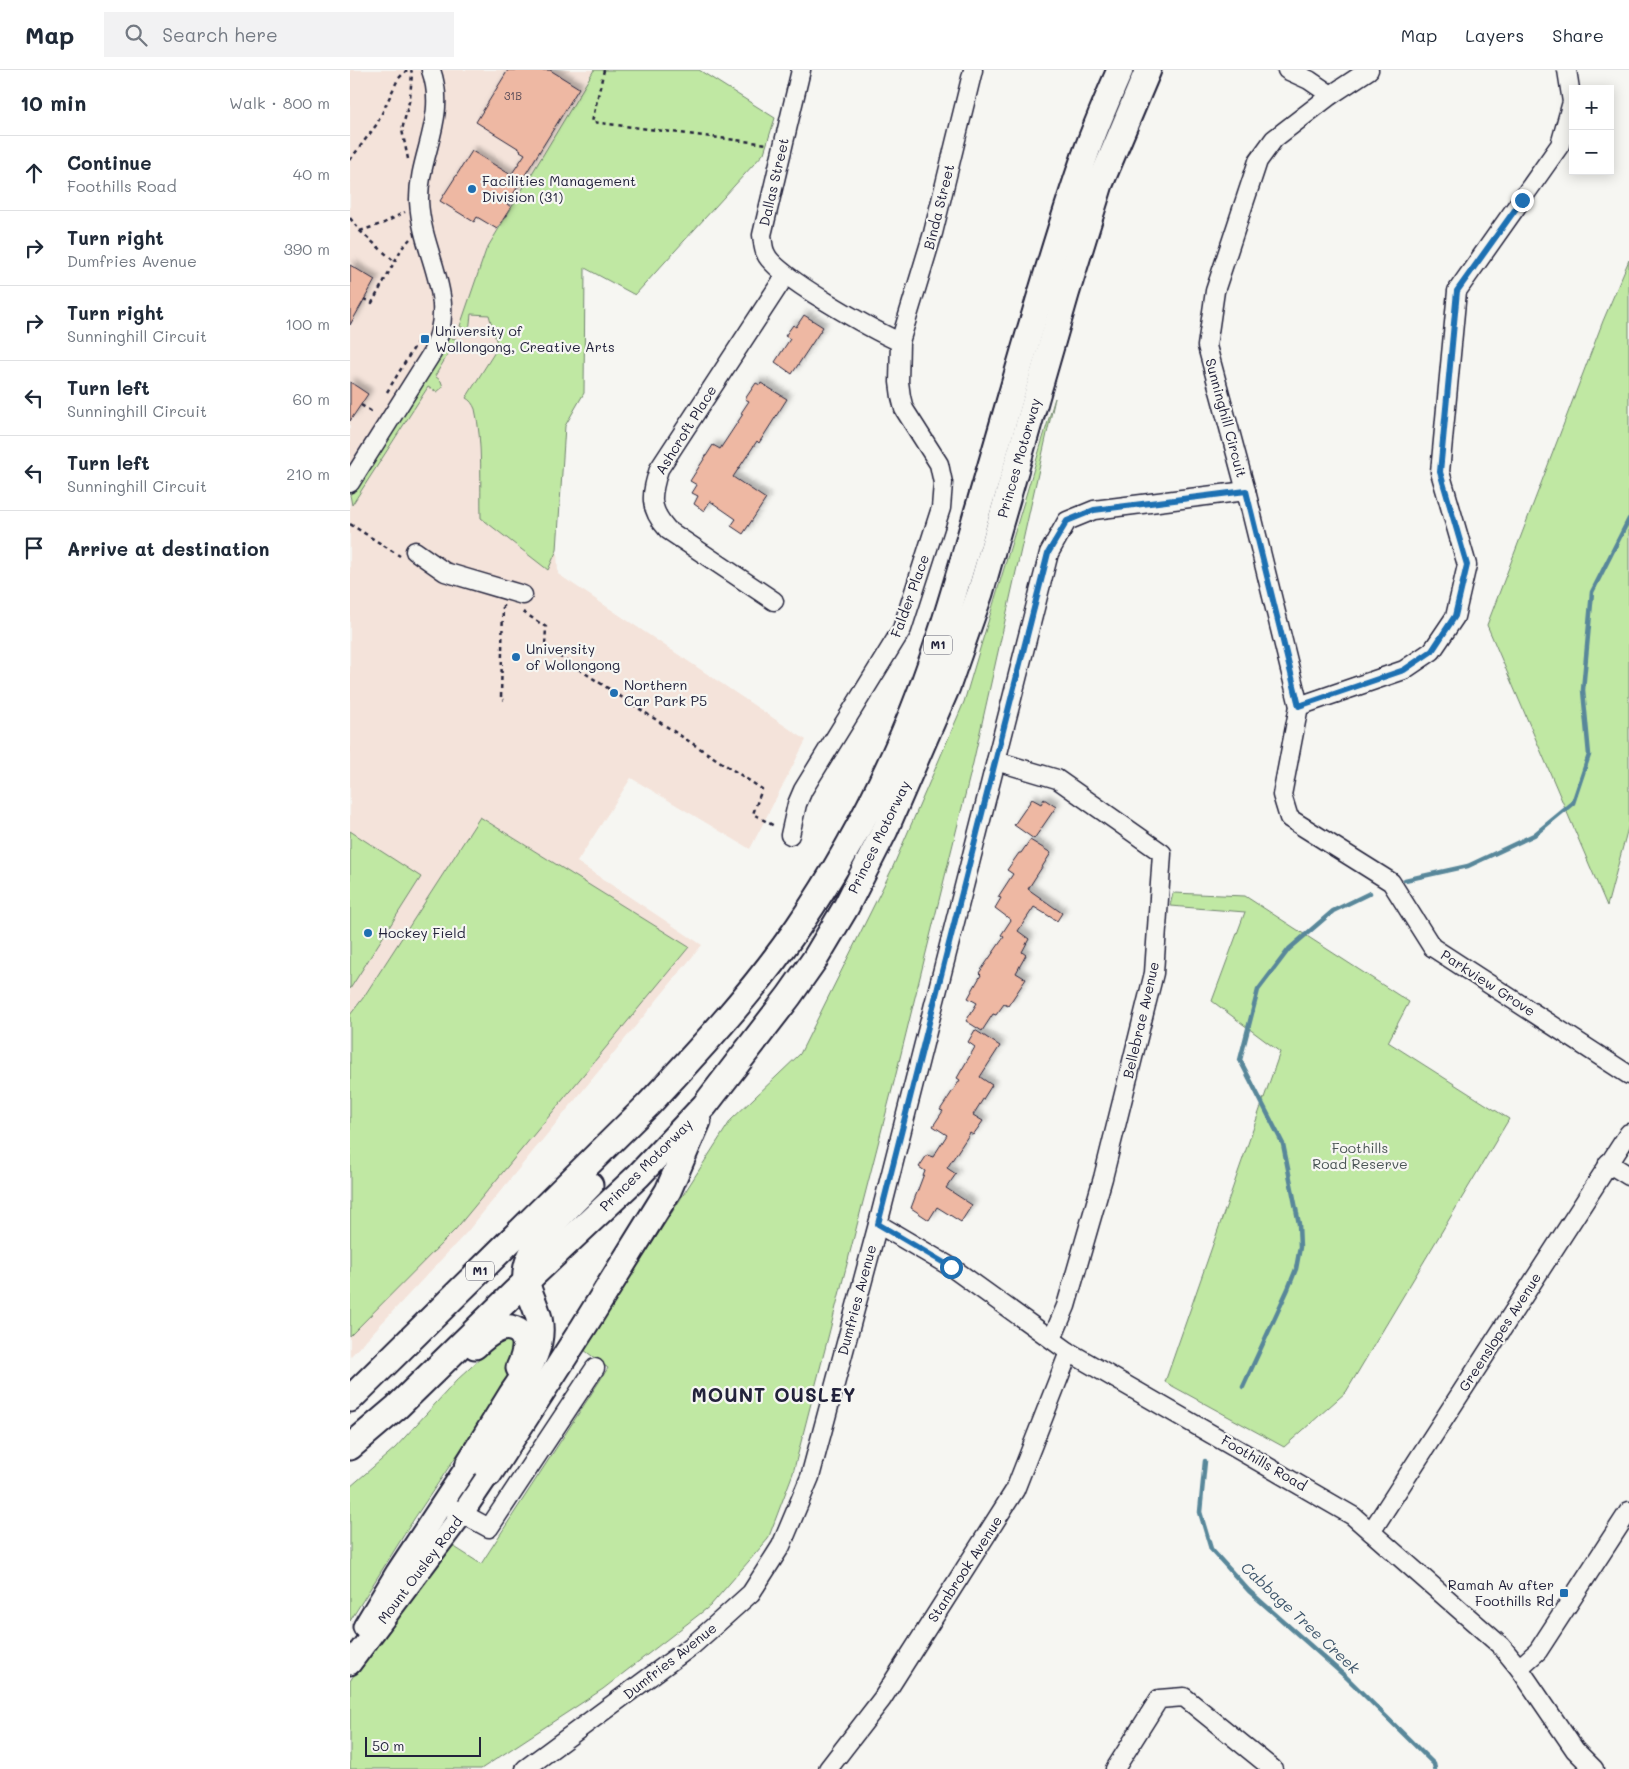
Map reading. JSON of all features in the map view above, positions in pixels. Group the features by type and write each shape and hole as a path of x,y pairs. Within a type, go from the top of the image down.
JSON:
{"highway":[{"name":"Princes Motorway","path":"350,1400 642,1111 686,1064 758,980 797,929 839,863 873,799 904,734 938,646 1081,164 1120,70"},
{"name":"Princes Motorway","path":"350,1447 397,1407 638,1176 705,1105 789,996 815,959 846,907 885,830 947,688 980,593 1066,294 1100,184 1148,70"},
{"path":"479,1469 539,1343 540,1316 526,1282 525,1271 534,1247 543,1235 680,1090 777,971 797,942 839,863"},
{"path":"479,1469 578,1336 668,1191 705,1105"},
{"path":"350,1461 484,1338 498,1329 510,1328 520,1332 524,1337 525,1350 514,1380 487,1423 479,1469"}],"main road":[{"name":"Mount Ousley Road","path":"350,1651 387,1588 443,1502 479,1469"},
{"name":"Mount Ousley Road","path":"350,1664 462,1514 479,1469"}],"street":[{"path":"350,482 432,353 442,325 442,298 424,232 419,199 423,168 433,131 436,111 436,91 430,70"},
{"name":"Dallas Street","path":"801,70 762,235 766,255 786,276 879,333 900,342"},
{"name":"Binda Street","path":"900,342 933,233 973,70"},
{"path":"1287,70 1309,80 1331,95"},
{"name":"Sunninghill Circuit","path":"1299,706 1246,491 1207,346 1215,291 1258,161 1274,139 1331,95 1368,70"},
{"path":"1299,706 1404,670 1432,651 1455,616 1467,565 1440,472 1457,291 1560,145 1572,102 1567,70"},
{"name":"Ashcroft Place","path":"774,601 668,530 658,519 652,504 653,488 659,469 786,276"},
{"name":"Falder Place","path":"790,835 797,804 803,790 902,629 941,508 943,483 939,464 904,409 901,397 899,382 900,342"},
{"name":"Dumfries Avenue","path":"526,1769 693,1645 751,1593 782,1546 810,1477 878,1224 1048,553 1067,521 1094,510 1246,491"},
{"path":"414,551 445,572 521,602"},
{"name":"Parkview Grove","path":"1299,706 1282,795 1289,818 1391,882 1432,947 1629,1075"},
{"name":"Bellebrae Avenue","path":"996,761 1058,780 1162,853 1154,973 1100,1187 1066,1306 1052,1339"},
{"name":"Greenslopes Avenue","path":"1372,1532 1629,1133"},
{"path":"1608,1163 1629,1176"},
{"name":"Foothills Road","path":"878,1224 951,1267 1069,1352 1353,1516 1501,1646 1519,1668 1575,1750 1594,1769"},
{"name":"Stanbrook Avenue","path":"828,1769 882,1699 1016,1490 1069,1352"},
{"path":"443,1502 489,1528 595,1368"},
{"path":"1519,1668 1538,1651 1629,1511"},
{"path":"1115,1769 1159,1699 1184,1696 1273,1769"}],"path":[{"path":"350,159 377,124 398,78 407,70"},
{"path":"604,70 592,122 767,144"},
{"path":"360,230 384,222 410,209"},
{"path":"350,218 360,230 395,262"},
{"path":"364,299 372,303 402,248"},
{"path":"385,398 388,388 420,337"},
{"path":"361,405 380,417"},
{"path":"503,597 501,698 504,700"},
{"path":"521,602 546,627 545,647 762,789 753,814 790,835"}],"shaded area":[{"name":"University of Wollongong","path":"350,70 630,70 531,234 584,393 565,426 557,550 558,574 806,740 750,849 631,778 577,862 702,945 467,1232 350,1357"}],"green space":[{"path":"594,70 699,70 775,118 764,153 635,295 585,268 584,393 565,426 557,550 548,570 481,518 478,422 474,407 466,398 498,347 489,315 471,314 469,332 460,326 486,250"},
{"path":"1629,260 1629,824 1607,906 1487,625 1603,321"},
{"path":"449,338 457,339 435,376 441,381 443,387 437,392 428,387 352,505 350,495"},
{"path":"1055,398 973,763 895,1078 793,1473 768,1539 710,1606 603,1689 481,1769 350,1769 350,1681 453,1546 481,1564 608,1368 584,1350 731,1120 800,1054 892,869 964,702"},
{"path":"480,817 689,947 455,1230 350,1336 350,1015 363,998"},
{"name":"Hockey Field","path":"350,831 421,877 350,989"},
{"name":"Foothills Road Reserve","path":"1173,893 1245,896 1409,1002 1388,1042 1509,1119 1346,1392 1284,1447 1165,1382 1280,1052 1212,1001 1245,912 1170,906"},
{"path":"512,1339 517,1347 510,1376 414,1519 350,1621 350,1487 395,1448 457,1380 495,1345"}],"building":[{"path":"508,70 550,70 579,88 507,204 511,207 497,229 477,217 474,222 440,201 472,151 511,175 525,154 476,122"},
{"path":"350,265 375,280 350,325"},
{"path":"804,315 823,327 792,374 775,362 790,339 785,336 793,325 796,327"},
{"path":"350,382 368,394 350,421"},
{"path":"756,383 760,385 761,383 787,399 759,443 757,441 733,477 766,499 743,534 731,526 736,519 710,501 704,511 694,504 698,496 692,493 697,485 690,481 713,445 720,449 743,414 741,413 749,401 745,399"},
{"path":"1032,799 1041,804 1044,799 1056,807 1034,839 1014,825"},
{"path":"1030,840 1051,853 1028,889 1062,913 1057,921 1034,907 1018,931 1029,939 1022,952 1026,955 1016,973 1026,979 1008,1006 1004,1004 996,1015 993,1014 982,1031 966,1021 977,1003 968,998 981,975 979,973 1004,937 1001,935 1011,920 995,908 1001,898 998,897 1013,874 1007,870"},
{"path":"975,1030 1000,1046 980,1077 992,1085 973,1115 983,1121 973,1135 970,1133 947,1168 956,1174 946,1188 972,1205 961,1222 937,1207 929,1220 911,1208 925,1171 919,1167 927,1155 933,1157 947,1135 933,1126 943,1111 940,1110 960,1080 957,1078 975,1047 968,1042"}],"waterway":[{"name":"Cabbage Tree Creek","path":"1405,880 1468,866 1534,835 1573,803 1589,755 1583,690 1592,592 1629,519"},
{"name":"Cabbage Tree Creek","path":"1243,1387 1288,1289 1296,1269 1300,1247 1299,1224 1283,1144 1240,1060 1258,990 1289,949 1333,911 1370,893"},
{"name":"Cabbage Tree Creek","path":"1205,1461 1200,1512 1211,1549 1249,1591 1346,1677 1434,1764 1435,1769"}],"place":[{"name":"Facilities Management Division (31)","path":"472,189"},
{"name":"University of Wollongong, Creative Arts","path":"425,339"},
{"name":"University of Wollongong","path":"516,657"},
{"name":"Northern Car Park P5","path":"614,693"},
{"name":"Hockey Field","path":"368,933"},
{"name":"Ramah Av after Foothills Rd","path":"1564,1593"}],"district":[{"name":"MOUNT OUSLEY","path":"774,1395"}],"route":[{"path":"951,1267 878,1224 1048,553 1067,521 1094,510 1246,491 1299,706 1404,670 1432,651 1455,616 1467,565 1440,472 1457,291 1522,200"}]}
